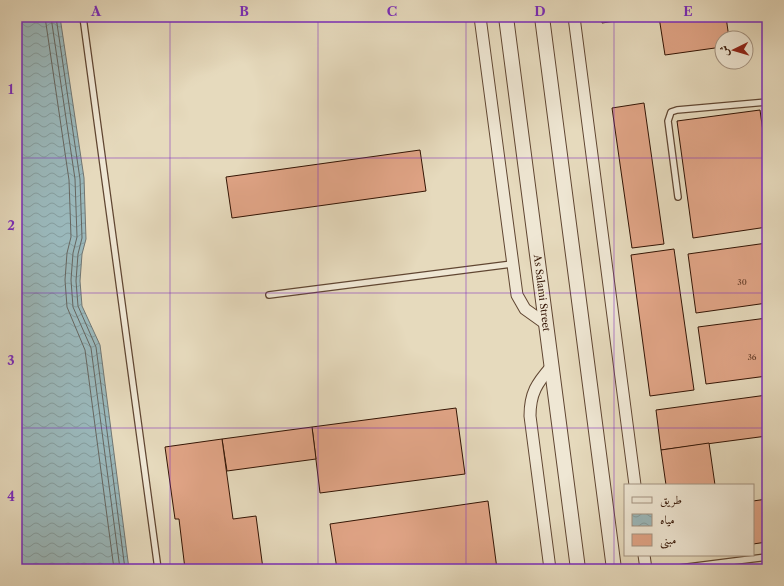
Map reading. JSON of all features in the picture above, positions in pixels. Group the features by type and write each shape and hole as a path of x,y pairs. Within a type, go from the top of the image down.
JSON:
{"street":[{"path":"480,17 516,295 525,309 546,324"},
{"name":"As Salami Street","path":"506,17 578,569"},
{"path":"542,17 614,569"},
{"path":"574,17 635,484"},
{"path":"550,569 530,416 530,406 531,396 535,387 552,367"},
{"path":"644,556 646,569"}],"lane":[{"path":"84,17 158,569"},
{"path":"678,197 668,121 671,112 677,110 767,102"},
{"path":"269,295 512,264"},
{"path":"672,569 767,556"}],"water":[{"path":"17,17 60,17 84,178 86,239 82,254 80,281 82,306 100,345 129,569 17,569"}],"building":[{"path":"602,17 642,17 602,23"},
{"path":"659,17 726,17 728,30 714,30 714,48 665,55"},
{"path":"644,103 664,244 632,248 612,108"},
{"path":"760,110 767,161 767,227 693,238 677,121"},
{"path":"420,150 426,191 232,218 226,177"},
{"path":"767,243 767,303 696,313 688,254"},
{"path":"674,249 694,390 650,396 631,255"},
{"path":"767,318 767,376 706,384 698,327"},
{"path":"767,395 767,436 661,450 656,410"},
{"path":"456,408 465,474 320,493 312,427"},
{"path":"312,427 316,459 227,471 222,439"},
{"path":"222,439 233,519 256,516 263,569 185,569 179,519 175,519 165,447"},
{"path":"709,443 715,484 666,484 661,450"},
{"path":"767,499 767,542 754,544 754,501"},
{"path":"488,501 497,569 352,569 352,567 337,569 330,524"}]}
